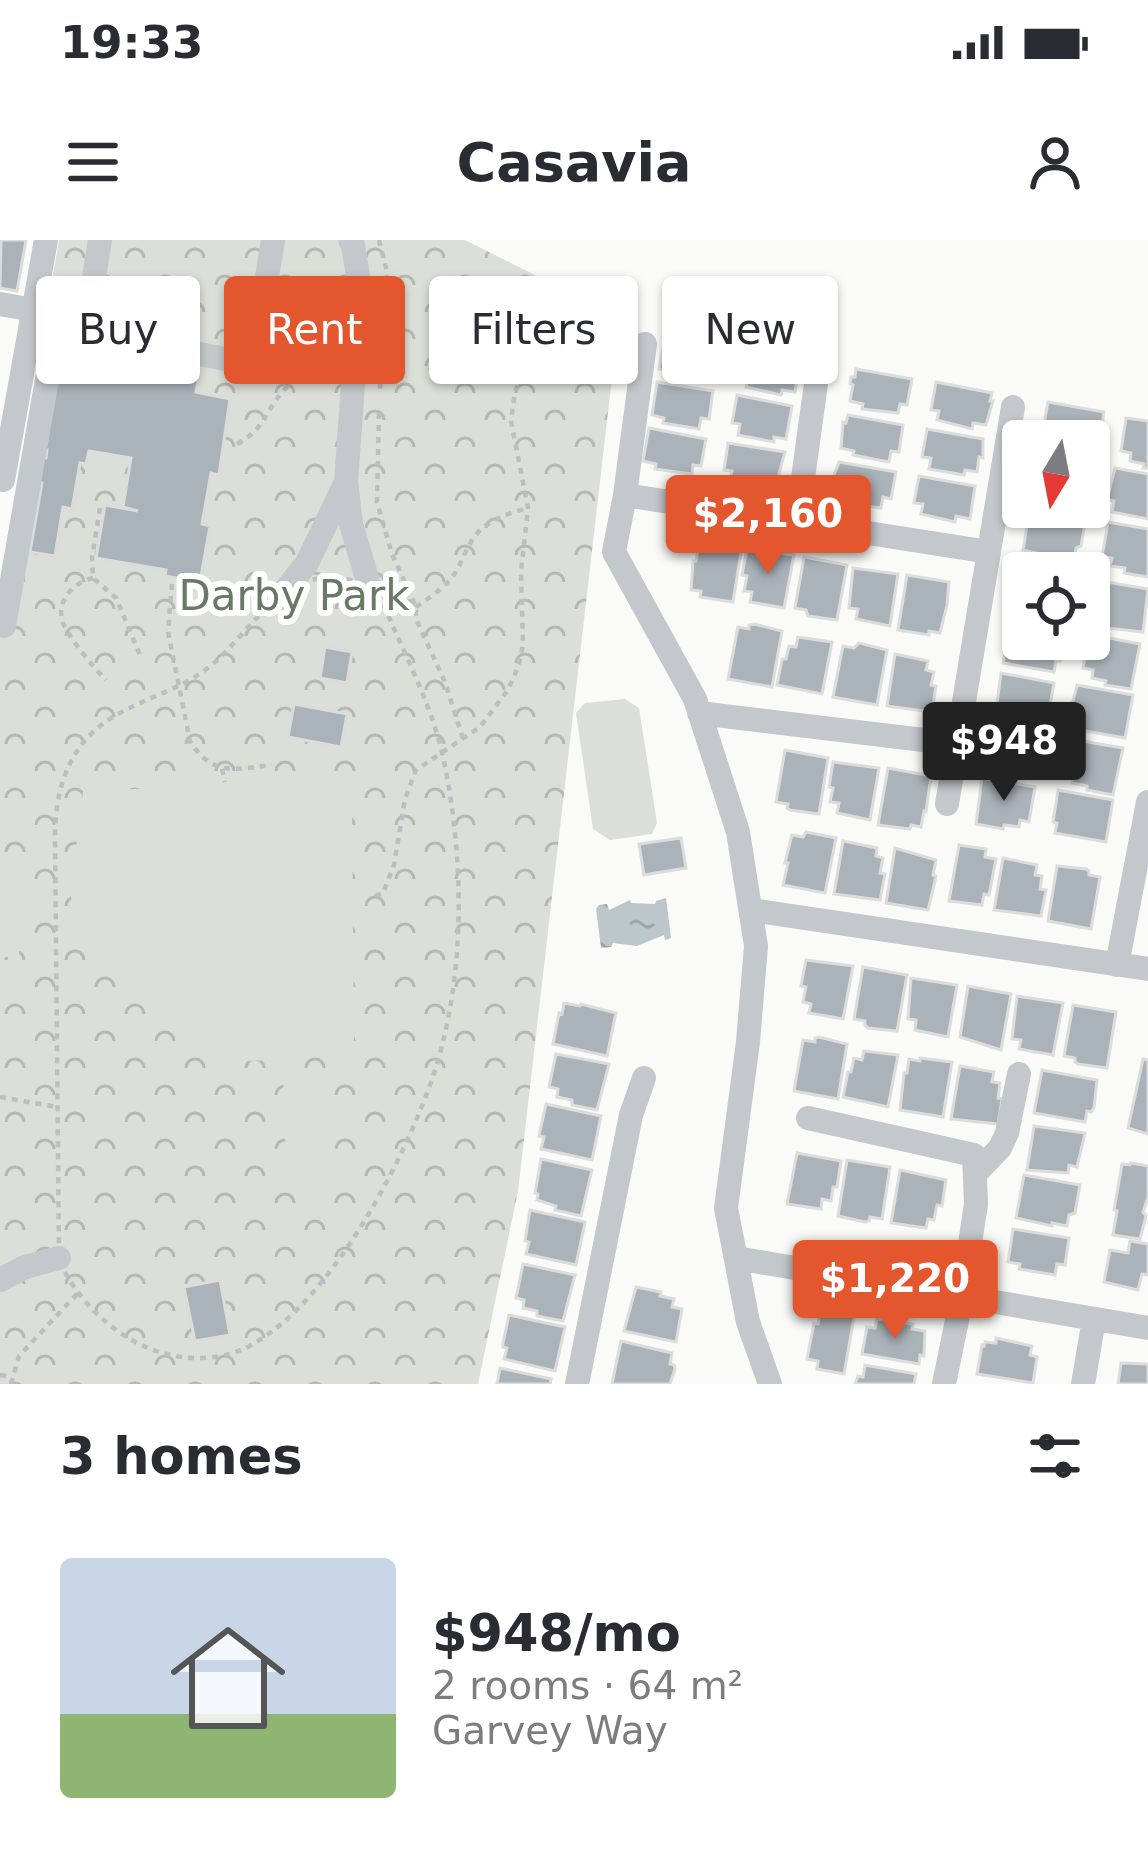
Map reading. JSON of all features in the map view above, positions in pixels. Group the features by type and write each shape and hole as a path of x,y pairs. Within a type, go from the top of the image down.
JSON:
{"street":[{"path":"3,480 46,240"},
{"path":"94,276 100,240"},
{"path":"200,354 253,364 273,240"},
{"path":"350,240 358,276"},
{"path":"0,304 34,310"},
{"path":"645,344 614,552 695,699 738,832 756,946 726,1208 748,1322 770,1384"},
{"path":"4,626 46,384"},
{"path":"353,384 346,481 351,524 369,585"},
{"path":"797,522 816,384"},
{"path":"947,804 1013,407"},
{"path":"278,599 307,563 346,481"},
{"path":"625,495 989,553"},
{"path":"699,713 957,744"},
{"path":"1117,965 1148,802"},
{"path":"751,910 1148,969"},
{"path":"975,1174 1000,1148 1007,1133 1018,1074"},
{"path":"577,1384 631,1115 644,1078"},
{"path":"808,1118 974,1155 976,1204 944,1384"},
{"path":"0,1280 58,1258"},
{"path":"736,1258 1148,1328"},
{"path":"1083,1384 1094,1319"}],"path":[{"path":"379,240 387,293 377,502 392,554 446,682 463,739"},
{"path":"237,444 254,435 285,388 293,384"},
{"path":"375,896 383,893 394,865 416,770 480,727 497,707 518,667 528,508 511,421 518,384"},
{"path":"100,508 93,578 116,598 140,655"},
{"path":"416,607 456,572 482,528 528,508"},
{"path":"335,576 369,585 381,599 442,751 457,864 457,951 443,1042 424,1103 368,1217 333,1268 285,1319 254,1342 227,1354 183,1358 134,1342 114,1328 78,1293 58,1258 55,811 59,788 91,734 110,719 207,669 278,599 301,583 335,576"},
{"path":"93,578 71,589 65,598 63,622 106,680"},
{"path":"172,584 168,632 190,741 198,754 222,769 272,765"},
{"path":"222,769 225,782"},
{"path":"0,1097 57,1107"},
{"path":"0,1375 12,1381 19,1356 78,1293"}],"green space":[{"name":"Darby Park","path":"59,240 465,240 537,276 429,276 429,384 611,384 518,1191 478,1384 0,1384 0,585 36,374 36,384 200,384 200,276 53,276"},
{"path":"625,699 639,708 657,823 652,834 610,840 593,829 576,713 585,703"},
{"path":"328,778 352,798 354,1045 327,1046 278,1060 245,1061 189,1039 135,999 111,973 80,921 70,895 83,792"},
{"path":"0,878 30,882 18,959 0,956"},
{"path":"332,1071 337,1190 287,1191 283,1072"}],"water":[{"path":"666,898 671,938 665,940 664,935 637,946 613,943 601,948 599,905 607,904 609,910 630,900 655,904"}],"building":[{"path":"1,240 26,240 17,291 0,288"},
{"path":"856,369 912,379 907,405 900,404 898,413 862,409 863,404 850,401"},
{"path":"657,382 713,391 709,419 701,418 699,429 663,423 664,418 652,415"},
{"path":"936,382 992,393 986,425 973,423 972,429 937,420 939,411 931,410"},
{"path":"56,384 197,384 196,392 230,399 219,475 211,473 202,524 210,526 200,582 165,576 166,570 96,558 105,505 138,511 123,507 131,458 89,451 86,464 80,463 72,509 63,507 55,556 30,552 42,483 36,482"},
{"path":"796,384 795,392 782,390 781,395 746,387"},
{"path":"737,395 792,406 786,439 774,437 774,442 738,435 740,424 732,423"},
{"path":"1048,402 1104,412 1103,420 1045,420"},
{"path":"848,415 903,425 899,452 891,451 889,462 841,448"},
{"path":"1126,418 1148,421 1148,468 1130,461 1131,453 1121,451"},
{"path":"649,428 706,439 701,466 693,465 692,474 655,469 656,464 643,461"},
{"path":"927,429 983,439 977,472 965,470 964,475 929,469 931,458 922,457"},
{"path":"728,443 785,452 776,485 766,483 765,488 730,480 732,471 724,470"},
{"path":"839,462 896,472 891,499 883,497 881,508 845,503 846,497 834,495"},
{"path":"1115,468 1148,474 1148,519 1112,512 1110,488"},
{"path":"919,476 975,486 970,519 956,516 955,522 921,514 923,504 914,503"},
{"path":"1110,522 1148,529 1148,577 1110,566 1110,552 1103,552"},
{"path":"1027,528 1084,528 1075,552 1023,550"},
{"path":"700,539 742,546 733,602 700,597 701,591 691,590"},
{"path":"747,549 794,555 784,608 750,602 752,592 744,591 747,576 742,575"},
{"path":"804,557 847,565 837,620 808,616 806,610 795,608"},
{"path":"853,568 898,574 890,626 856,619 858,609 849,608"},
{"path":"907,575 949,582 940,633 898,630"},
{"path":"1110,583 1148,589 1143,632 1110,628"},
{"path":"754,624 782,631 772,687 728,679 738,627 749,629"},
{"path":"798,637 832,642 822,694 777,685 782,659 789,646 796,647"},
{"path":"1110,638 1140,644 1131,689 1105,685 1106,681 1092,678 1093,670 1083,668 1084,660 1110,660"},
{"path":"859,643 887,650 877,705 833,697 843,646 854,648"},
{"path":"325,647 352,652 347,683 320,678"},
{"path":"895,654 928,661 926,670 934,672 931,685 936,686 932,712 887,706"},
{"path":"1003,660 1060,660 1054,672"},
{"path":"1001,673 1054,683 1048,717 1039,715 1037,723 1022,720 1022,724 995,719"},
{"path":"1077,685 1133,695 1125,738 1074,729 1076,717 1070,713"},
{"path":"294,704 347,714 341,747 288,737"},
{"path":"992,725 1048,734 1035,776 985,767"},
{"path":"1070,739 1123,748 1113,795 1087,790 1087,786 1072,783 1073,775 1064,774"},
{"path":"785,750 828,758 819,814 790,810 788,804 776,802"},
{"path":"833,762 879,768 870,820 837,813 839,803 830,802"},
{"path":"888,768 931,776 921,827 878,825"},
{"path":"982,778 1035,787 1029,822 1020,820 1019,827 1004,825 1003,829 976,824"},
{"path":"1058,790 1113,800 1106,842 1055,833"},
{"path":"806,832 836,838 825,893 783,885 792,835 803,837"},
{"path":"681,838 686,868 644,875 639,844"},
{"path":"843,841 877,848 876,856 883,858 880,873 885,874 880,900 834,894"},
{"path":"959,845 986,849 985,857 996,859 989,895 984,894 982,905 949,901"},
{"path":"895,848 936,860 928,910 886,903"},
{"path":"1003,858 1037,865 1040,889 1046,890 1041,916 994,910"},
{"path":"1057,866 1086,869 1089,875 1100,877 1091,929 1048,921"},
{"path":"806,960 853,966 843,1019 809,1013 811,1004 803,1002 806,987 801,986"},
{"path":"863,967 907,975 897,1031 868,1028 865,1021 854,1019"},
{"path":"911,978 957,985 948,1037 915,1030 916,1020 908,1019"},
{"path":"968,986 1011,994 1001,1050 960,1037"},
{"path":"1017,996 1063,1003 1053,1055 1019,1049 1021,1040 1012,1039"},
{"path":"564,1003 616,1013 607,1056 553,1044"},
{"path":"1073,1005 1116,1012 1107,1068 1078,1064 1075,1058 1064,1056"},
{"path":"819,1037 847,1044 838,1099 794,1091 803,1040 815,1042"},
{"path":"864,1051 898,1055 888,1107 843,1097 854,1058 862,1060"},
{"path":"556,1054 609,1064 597,1110 572,1105 572,1100 557,1097 558,1089 549,1087"},
{"path":"909,1059 952,1062 943,1117 900,1110"},
{"path":"1143,1059 1148,1060 1148,1134 1128,1128"},
{"path":"960,1066 994,1072 992,1082 1000,1083 998,1098 1002,1099 998,1124 951,1119"},
{"path":"1042,1070 1097,1080 1094,1108 1087,1111 1085,1122 1034,1113"},
{"path":"546,1104 601,1116 592,1160 541,1149"},
{"path":"1034,1126 1085,1133 1077,1167 1069,1165 1068,1173 1027,1170"},
{"path":"797,1153 841,1161 837,1187 833,1187 831,1201 822,1199 821,1209 787,1204"},
{"path":"541,1159 592,1170 581,1216 537,1200"},
{"path":"847,1160 890,1167 882,1219 870,1217 865,1222 838,1216"},
{"path":"1122,1164 1148,1166 1140,1239 1113,1235"},
{"path":"900,1170 946,1180 942,1206 937,1205 934,1220 928,1219 926,1228 891,1223"},
{"path":"1024,1175 1080,1185 1075,1213 1069,1215 1067,1226 1016,1218"},
{"path":"530,1210 585,1222 576,1265 526,1254"},
{"path":"1013,1229 1069,1238 1065,1265 1057,1264 1055,1275 1019,1269 1020,1264 1008,1262"},
{"path":"1130,1241 1148,1244 1148,1275 1142,1274 1138,1290 1104,1282 1110,1250 1128,1253"},
{"path":"523,1264 575,1275 563,1321 523,1308 524,1300 516,1298"},
{"path":"220,1280 230,1335 195,1341 184,1287"},
{"path":"636,1287 661,1292 660,1296 674,1299 672,1307 682,1309 676,1342 624,1331"},
{"path":"820,1312 854,1317 844,1374 817,1369 818,1361 807,1359"},
{"path":"509,1315 565,1327 555,1371 504,1359"},
{"path":"877,1319 913,1324 912,1329 925,1331 919,1364 862,1354 867,1327 875,1328"},
{"path":"996,1338 1032,1346 1030,1355 1037,1357 1033,1383 977,1374 982,1345 996,1343"},
{"path":"621,1341 672,1353 670,1364 675,1369 670,1384 612,1384"},
{"path":"1121,1363 1148,1364 1148,1384 1118,1384"},
{"path":"865,1365 916,1374 914,1384 855,1384 858,1376 863,1377"},
{"path":"500,1368 551,1379 550,1384 497,1384"}]}
